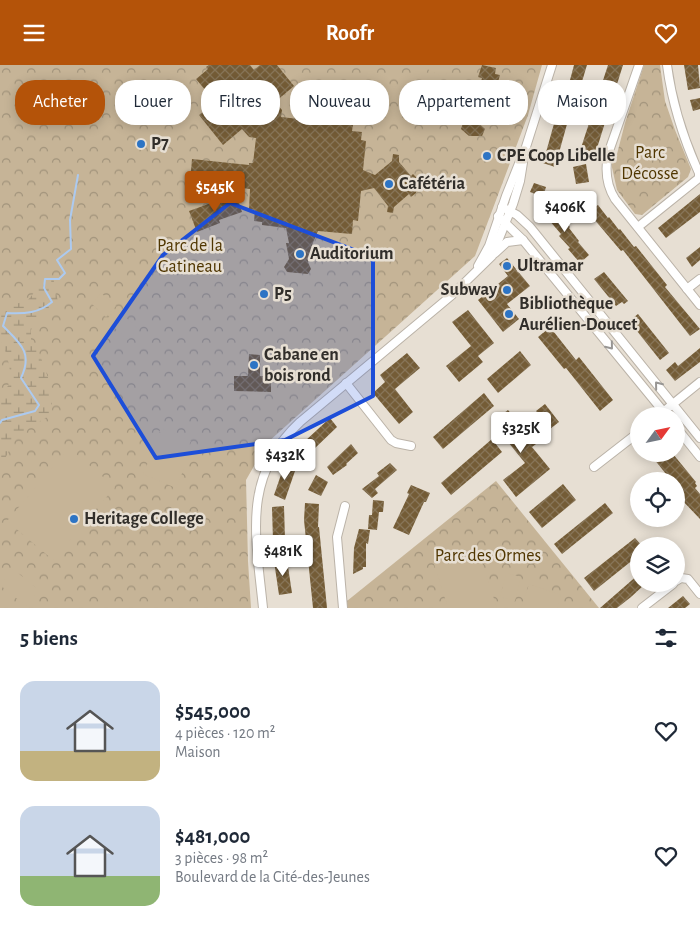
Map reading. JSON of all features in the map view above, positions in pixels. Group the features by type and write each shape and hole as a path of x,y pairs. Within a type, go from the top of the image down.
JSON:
{"street":[{"path":"471,277 489,246 498,216 525,150 552,65"},
{"path":"639,65 608,154 606,167 608,184 612,195 700,305"},
{"path":"638,227 699,177 679,123 670,88 667,65"},
{"path":"492,256 520,181 525,150"},
{"path":"502,207 530,227 700,438"},
{"path":"498,216 524,240 657,407"},
{"path":"263,608 257,550 256,511 264,472 278,446 289,432 440,306 507,242 524,240"},
{"path":"687,289 700,279"},
{"path":"670,407 700,382"},
{"path":"346,383 391,440 410,446"},
{"path":"594,467 630,438"},
{"path":"685,438 700,457"},
{"path":"343,608 337,537 345,506"},
{"path":"685,578 688,579 700,594"},
{"path":"642,608 663,592"}],"highlighted area":[{"path":"230,203 373,257 373,396 285,440 156,458 93,356 163,255"}],"green space":[{"name":"Parc de la Gatineau","path":"0,65 542,65 528,115 528,80 399,80 399,125 524,125 475,256 267,443 246,480 251,608 0,608"},
{"path":"420,65 451,65 444,78"},
{"name":"Parc Décosse","path":"644,65 660,65 665,101 691,169 688,177 642,215 635,214 617,190 611,163 617,154"},
{"path":"48,276 53,277 58,302 52,312 35,323 31,330 31,340 40,355 52,389 52,409 47,417 15,438 0,469 0,394 8,386 11,376 7,355 0,339 0,310 27,301 40,281"},
{"path":"101,293 116,306 106,317 92,304"},
{"path":"116,309 138,328 128,340 106,320"},
{"path":"161,428 191,441 188,447 192,449 176,488 143,474 161,433 159,432"},
{"path":"69,448 115,487 53,560 7,521"},
{"name":"Parc des Ormes","path":"496,481 599,608 343,608 342,605"},
{"path":"478,550 497,608 448,608 434,564"},
{"path":"13,569 39,590 26,606 0,585"},
{"path":"506,573 521,577 515,601 500,597"},
{"path":"529,584 561,595 557,608 521,608"}],"building":[{"path":"209,65 250,65 254,70 260,65 277,65 290,81 290,89 280,98 280,80 201,80 201,85 196,79 208,69 206,67"},
{"path":"482,65 496,68 495,74 500,75 499,80 481,80 482,78 478,77"},
{"path":"574,65 587,65 582,80 570,80"},
{"path":"608,65 623,65 618,80 603,80"},
{"path":"684,65 698,65 700,88 688,90"},
{"path":"700,98 700,109 693,111 690,100"},
{"path":"280,108 282,110 281,117 290,118 290,125 353,125 352,131 362,132 361,140 366,141 363,170 375,175 392,161 393,154 399,155 399,162 411,176 413,174 418,179 416,193 411,197 409,194 394,207 393,213 387,212 388,206 374,188 361,191 358,221 353,220 352,234 318,231 308,262 311,269 308,274 287,272 284,267 289,259 286,243 289,243 286,228 262,225 262,222 254,221 255,210 249,209 250,189 190,182 192,159 249,165 249,163 253,163 256,138 249,137 242,129 223,145 207,125 280,125"},
{"path":"462,125 481,125 485,129 482,136 469,136 461,129"},
{"path":"554,125 567,125 555,167 543,163"},
{"path":"588,125 604,125 593,161 579,156"},
{"path":"586,164 589,182 576,184 573,167"},
{"path":"534,183 546,187 543,197 530,192"},
{"path":"236,194 242,212 219,220 220,223 197,232 189,211"},
{"path":"700,194 700,212 666,238 658,228"},
{"path":"549,204 570,227 578,242 589,255 580,263 559,236 561,234 548,219 545,221 539,213"},
{"path":"598,205 634,247 636,246 667,285 665,287 700,329 690,336 623,250 621,251 588,212"},
{"path":"700,247 700,260 692,267 686,258"},
{"path":"507,258 530,286 507,304 519,319 503,332 478,300 508,276 499,264"},
{"path":"604,272 628,301 624,304 622,302 616,306 594,279"},
{"path":"468,310 494,343 478,356 483,362 459,382 446,366 471,346 452,322"},
{"path":"638,314 669,353 660,360 629,321"},
{"path":"550,327 576,360 579,357 613,400 600,411 566,368 564,369 538,337"},
{"path":"700,348 700,362 675,381 666,370 675,362 678,366"},
{"path":"520,351 531,365 498,393 487,379"},
{"path":"407,353 420,368 395,389 413,412 399,424 373,393 385,382 380,375"},
{"name":"Cabane en bois rond","path":"249,354 260,355 260,376 271,376 271,392 234,391 234,376 248,376"},
{"path":"484,393 494,406 443,449 433,437"},
{"path":"545,404 559,422 550,429 536,411"},
{"path":"508,410 536,444 532,447 550,469 516,497 503,480 525,463 492,422"},
{"path":"330,418 337,427 313,450 305,441"},
{"path":"492,439 502,452 451,495 441,483"},
{"path":"351,444 358,453 347,465 333,475 327,467"},
{"path":"285,463 296,468 285,500 274,495"},
{"path":"390,463 397,470 375,489 378,493 372,498 362,489 379,476 377,473"},
{"path":"657,463 680,463 696,482 697,486 695,488 700,494 700,519 685,503 685,472 664,472"},
{"path":"316,475 328,482 321,496 308,490"},
{"path":"563,484 576,500 542,528 529,512"},
{"path":"411,485 430,493 409,535 393,528 409,494 407,493"},
{"path":"373,500 384,501 383,512 379,512 377,530 368,529 369,515 372,515"},
{"path":"305,503 319,504 318,527 327,608 313,608 304,520"},
{"path":"605,503 613,513 562,554 554,544"},
{"path":"284,506 285,540 273,541 272,507"},
{"path":"359,529 370,530 368,544 366,543 366,567 353,574 354,548"},
{"path":"630,542 630,562 594,591 584,578"},
{"path":"287,560 292,593 279,595 274,561"},
{"path":"630,582 630,592 636,592 631,597 617,608 600,608"},
{"path":"683,596 690,604 685,608 668,608"}],"waterway":[{"path":"0,423 2,420 35,411 39,405 21,378 26,362 23,349 3,326 7,313 31,312 42,309 52,302 44,288 45,279 59,279 65,273 57,260 71,249 70,220 78,175"}],"place":[{"name":"P7","path":"141,144"},
{"name":"CPE Coop Libelle","path":"487,156"},
{"name":"Cafétéria","path":"389,184"},
{"name":"Auditorium","path":"300,254"},
{"name":"Ultramar","path":"507,266"},
{"name":"Subway","path":"507,290"},
{"name":"P5","path":"264,294"},
{"name":"Bibliothèque Aurélien-Doucet","path":"509,314"},
{"name":"Cabane en bois rond","path":"254,365"},
{"name":"Heritage College","path":"74,519"}]}
